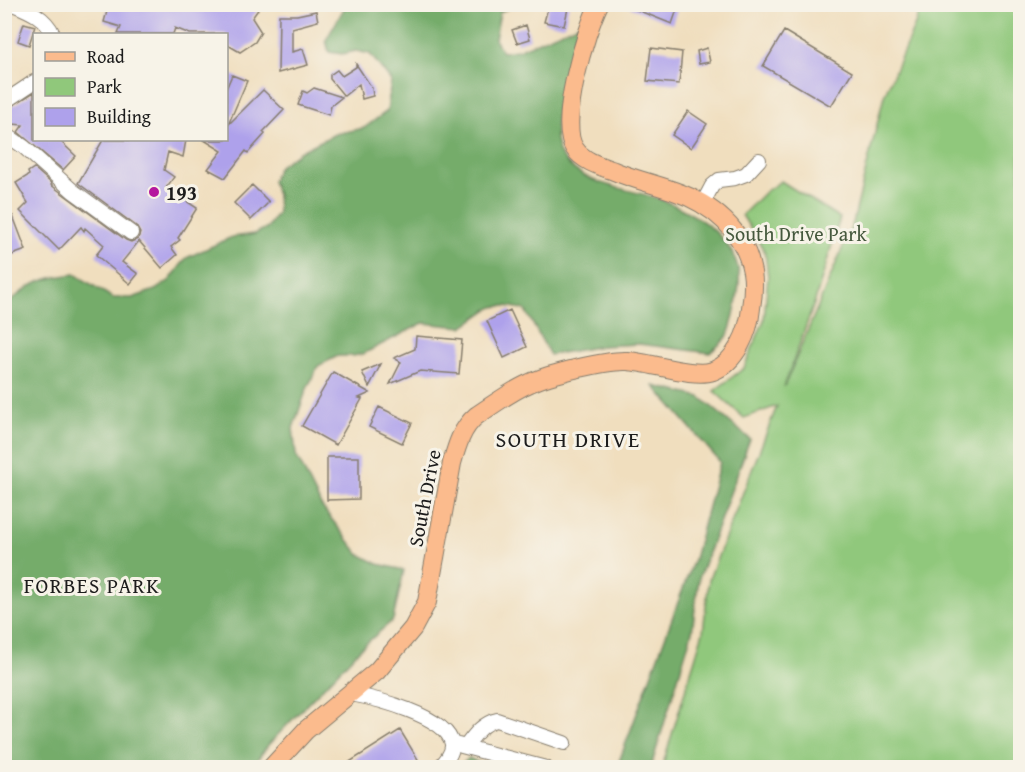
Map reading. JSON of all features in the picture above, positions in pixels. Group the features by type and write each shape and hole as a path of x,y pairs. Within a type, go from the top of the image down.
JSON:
{"main road":[{"name":"South Drive","path":"271,768 306,729 377,671 413,628 427,602 452,463 456,446 468,423 531,382 587,366 626,360 695,373 709,372 729,361 746,332 751,312 753,274 748,256 739,238 726,222 704,203 676,191 598,165 581,157 573,147 569,128 574,86 580,58 599,4"}],"street":[{"path":"13,4 45,21 52,33"},
{"path":"4,102 33,83"},
{"path":"4,134 24,147 73,191 131,233"},
{"path":"704,203 712,186 719,180 746,174 759,160"},
{"path":"351,694 366,696 419,715 442,728 459,745 546,768"},
{"path":"439,768 459,745 488,722 497,720 564,743"}],"green space":[{"path":"346,5 516,5 500,12 495,39 502,52 518,50 579,24 560,92 557,112 557,145 562,157 583,175 610,186 665,201 694,216 719,235 729,247 736,261 739,276 735,309 727,337 710,353 639,344 602,346 550,355 525,310 504,306 490,308 462,327 423,323 363,354 338,356 318,366 293,428 296,455 322,507 359,554 378,564 404,570 393,620 361,648 269,744 252,767 5,767 5,306 36,283 75,274 113,298 132,298 155,290 170,280 186,258 232,237 255,234 268,227 278,212 277,195 272,181 279,166 301,151 335,134 364,128 387,111 391,81 370,54 356,51 342,54 329,52 326,40"},
{"name":"South Drive Park","path":"921,5 1020,5 1020,767 662,767 703,632 709,579 777,406 744,418 714,391 744,368 764,320 768,277 765,252 742,215 765,192 781,181 840,218 815,301 784,387 853,223 884,96"},
{"path":"654,386 700,397 750,439 699,578 692,632 651,767 617,767 694,559 720,462"},
{"path":"469,758 487,767 459,767"}],"building":[{"path":"109,4 262,4 252,18 261,32 255,42 240,52 228,45 228,33 188,33 175,28 173,33 118,33 121,27 104,22"},
{"path":"549,4 569,4 564,26 544,22"},
{"path":"622,4 679,4 672,24"},
{"path":"316,11 318,21 292,28 292,52 303,49 308,65 278,73 279,15 297,15"},
{"path":"24,23 35,26 29,45 18,41"},
{"path":"526,25 530,39 517,43 512,30"},
{"path":"784,31 852,72 831,106 763,66"},
{"path":"651,48 682,52 679,84 647,81"},
{"path":"707,48 710,62 699,64 697,51"},
{"path":"356,64 372,88 373,96 362,99 359,84 344,96 330,79 330,75 337,70 342,76 356,67"},
{"path":"232,75 247,81 228,125 228,84"},
{"path":"314,88 342,97 331,106 329,115 298,105 303,91 307,93"},
{"path":"263,90 284,110 263,132 265,134 248,153 246,151 225,178 208,169 222,151 206,141 228,141 228,125"},
{"path":"33,93 33,141 60,141 76,156 63,170 18,132 23,125 4,123 4,111"},
{"path":"688,111 707,124 691,148 672,135"},
{"path":"102,141 186,141 183,157 168,152 164,170 174,177 166,188 197,208 178,238 180,240 171,247 177,255 162,268 139,241 122,262 138,274 130,284 96,255 104,245 85,228 84,231 81,227 59,250 20,211 28,203 16,183 29,175 28,172 34,168 51,185 126,240 131,242 138,239 140,233 136,226 78,183"},
{"path":"252,185 269,202 251,220 234,203"},
{"path":"13,216 26,250 4,258 4,224"},
{"path":"510,310 527,347 504,358 487,321"},
{"path":"416,336 462,340 459,374 420,371 390,384 401,362 394,358 415,349"},
{"path":"381,364 369,387 362,372"},
{"path":"333,372 370,393 359,398 362,399 336,445 302,426"},
{"path":"379,407 412,423 402,443 369,427"},
{"path":"327,457 359,457 359,499 327,500"},
{"path":"400,730 419,761 409,768 340,768"}],"place":[{"name":"193","path":"154,192"}],"district":[{"name":"SOUTH DRIVE","path":"568,439"},
{"name":"FORBES PARK","path":"92,585"}]}
